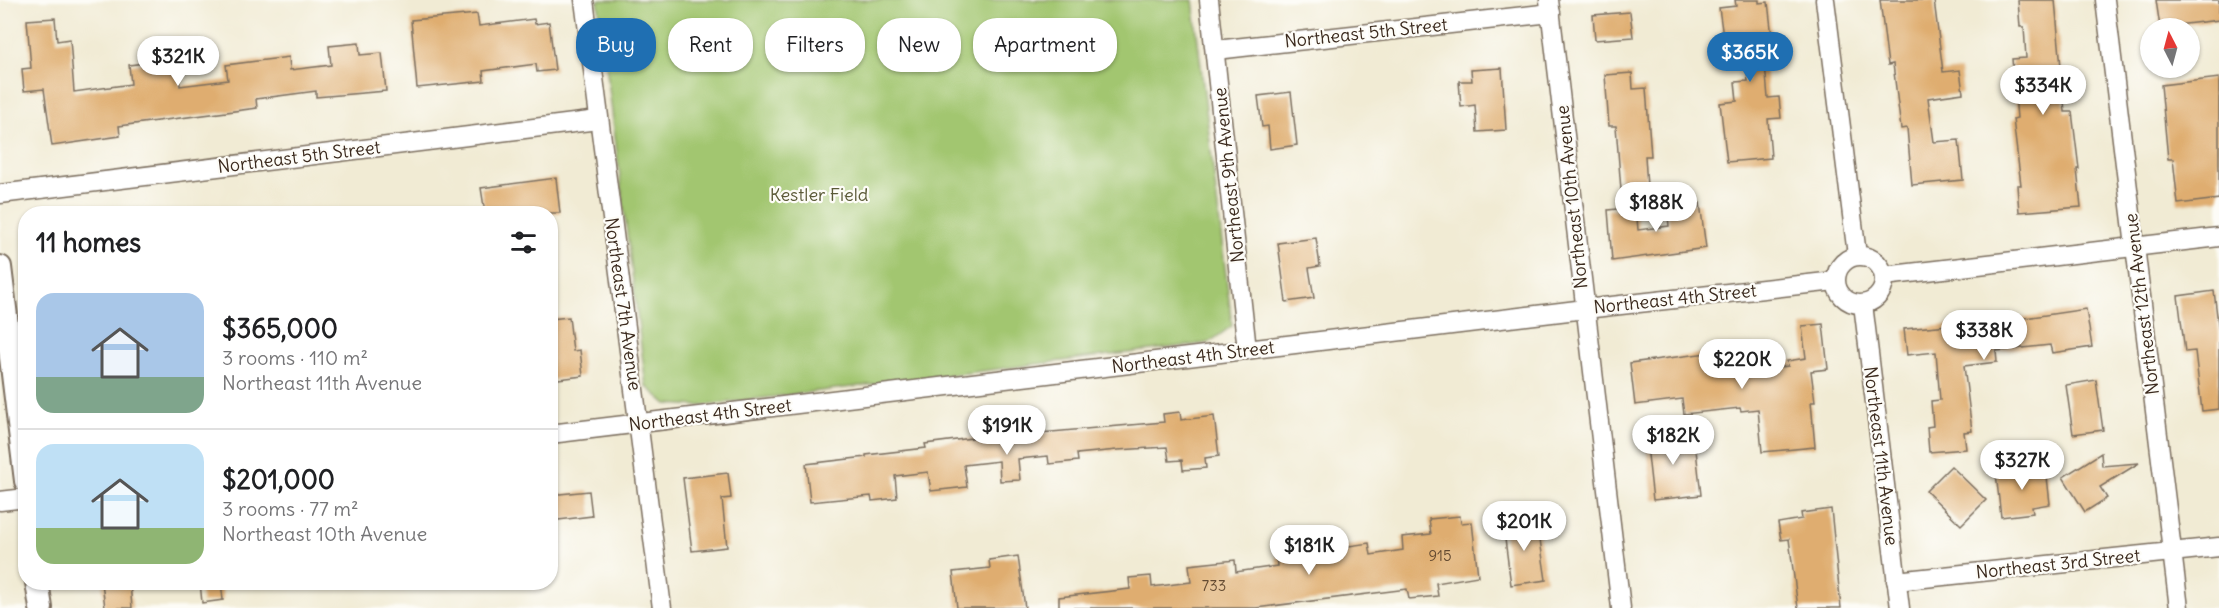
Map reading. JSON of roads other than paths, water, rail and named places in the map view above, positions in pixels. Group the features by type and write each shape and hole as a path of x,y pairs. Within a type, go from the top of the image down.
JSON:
{"street":[{"name":"Northeast 7th Avenue","path":"584,0 662,608"},
{"name":"Northeast 9th Avenue","path":"1209,0 1247,351"},
{"path":"1825,0 1857,255"},
{"name":"Northeast 12th Avenue","path":"2105,0 2179,608"},
{"name":"Northeast 5th Street","path":"1216,50 1550,7"},
{"name":"Northeast 10th Avenue","path":"1550,7 1622,608"},
{"name":"Northeast 5th Street","path":"0,195 598,120"},
{"path":"1884,276 2219,237"},
{"path":"1857,255 1868,256 1875,260 1884,276 1882,291 1876,298 1863,304 1852,303 1845,299 1840,294 1836,281 1840,265 1857,255"},
{"path":"0,267 18,415"},
{"name":"Northeast 4th Street","path":"558,433 1585,309 1836,281"},
{"name":"Northeast 11th Avenue","path":"1863,304 1900,608"},
{"path":"0,501 18,499"},
{"name":"Northeast 3rd Street","path":"1896,581 2219,547"},
{"path":"39,590 41,608"}],"park label":[{"name":"Kestler Field","path":"819,195"}]}
